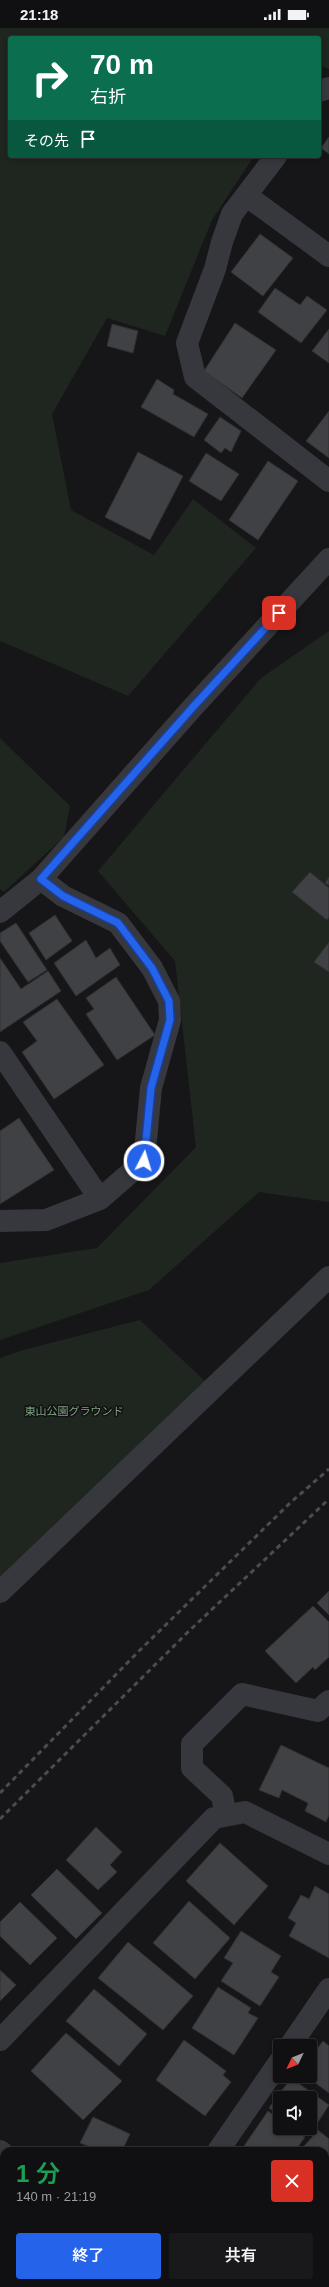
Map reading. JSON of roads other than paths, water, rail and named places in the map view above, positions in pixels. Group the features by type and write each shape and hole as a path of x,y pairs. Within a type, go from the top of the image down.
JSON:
{"street":[{"path":"275,158 232,214 222,242 215,269 187,343 194,377 329,481"},
{"path":"247,196 329,256"},
{"path":"0,912 41,879 193,707 329,559"},
{"path":"0,1221 46,1220 100,1199 144,1161 151,1088 170,1020 169,1001 152,968 118,923 63,896 41,879"},
{"path":"0,1052 100,1199"},
{"path":"0,1592 329,1277"},
{"path":"226,1816 222,1796 192,1768 192,1744 242,1694 318,1711 329,1701"},
{"path":"0,2040 214,1818 245,1812 329,1854"},
{"path":"295,2039 329,1989"},
{"path":"221,2147 273,2071"}],"railway":[{"path":"0,1793 138,1652 290,1503 329,1469"},
{"path":"0,1819 189,1631 329,1499"}],"park label":[{"name":"東山公園グラウンド","path":"74,1411"}]}
